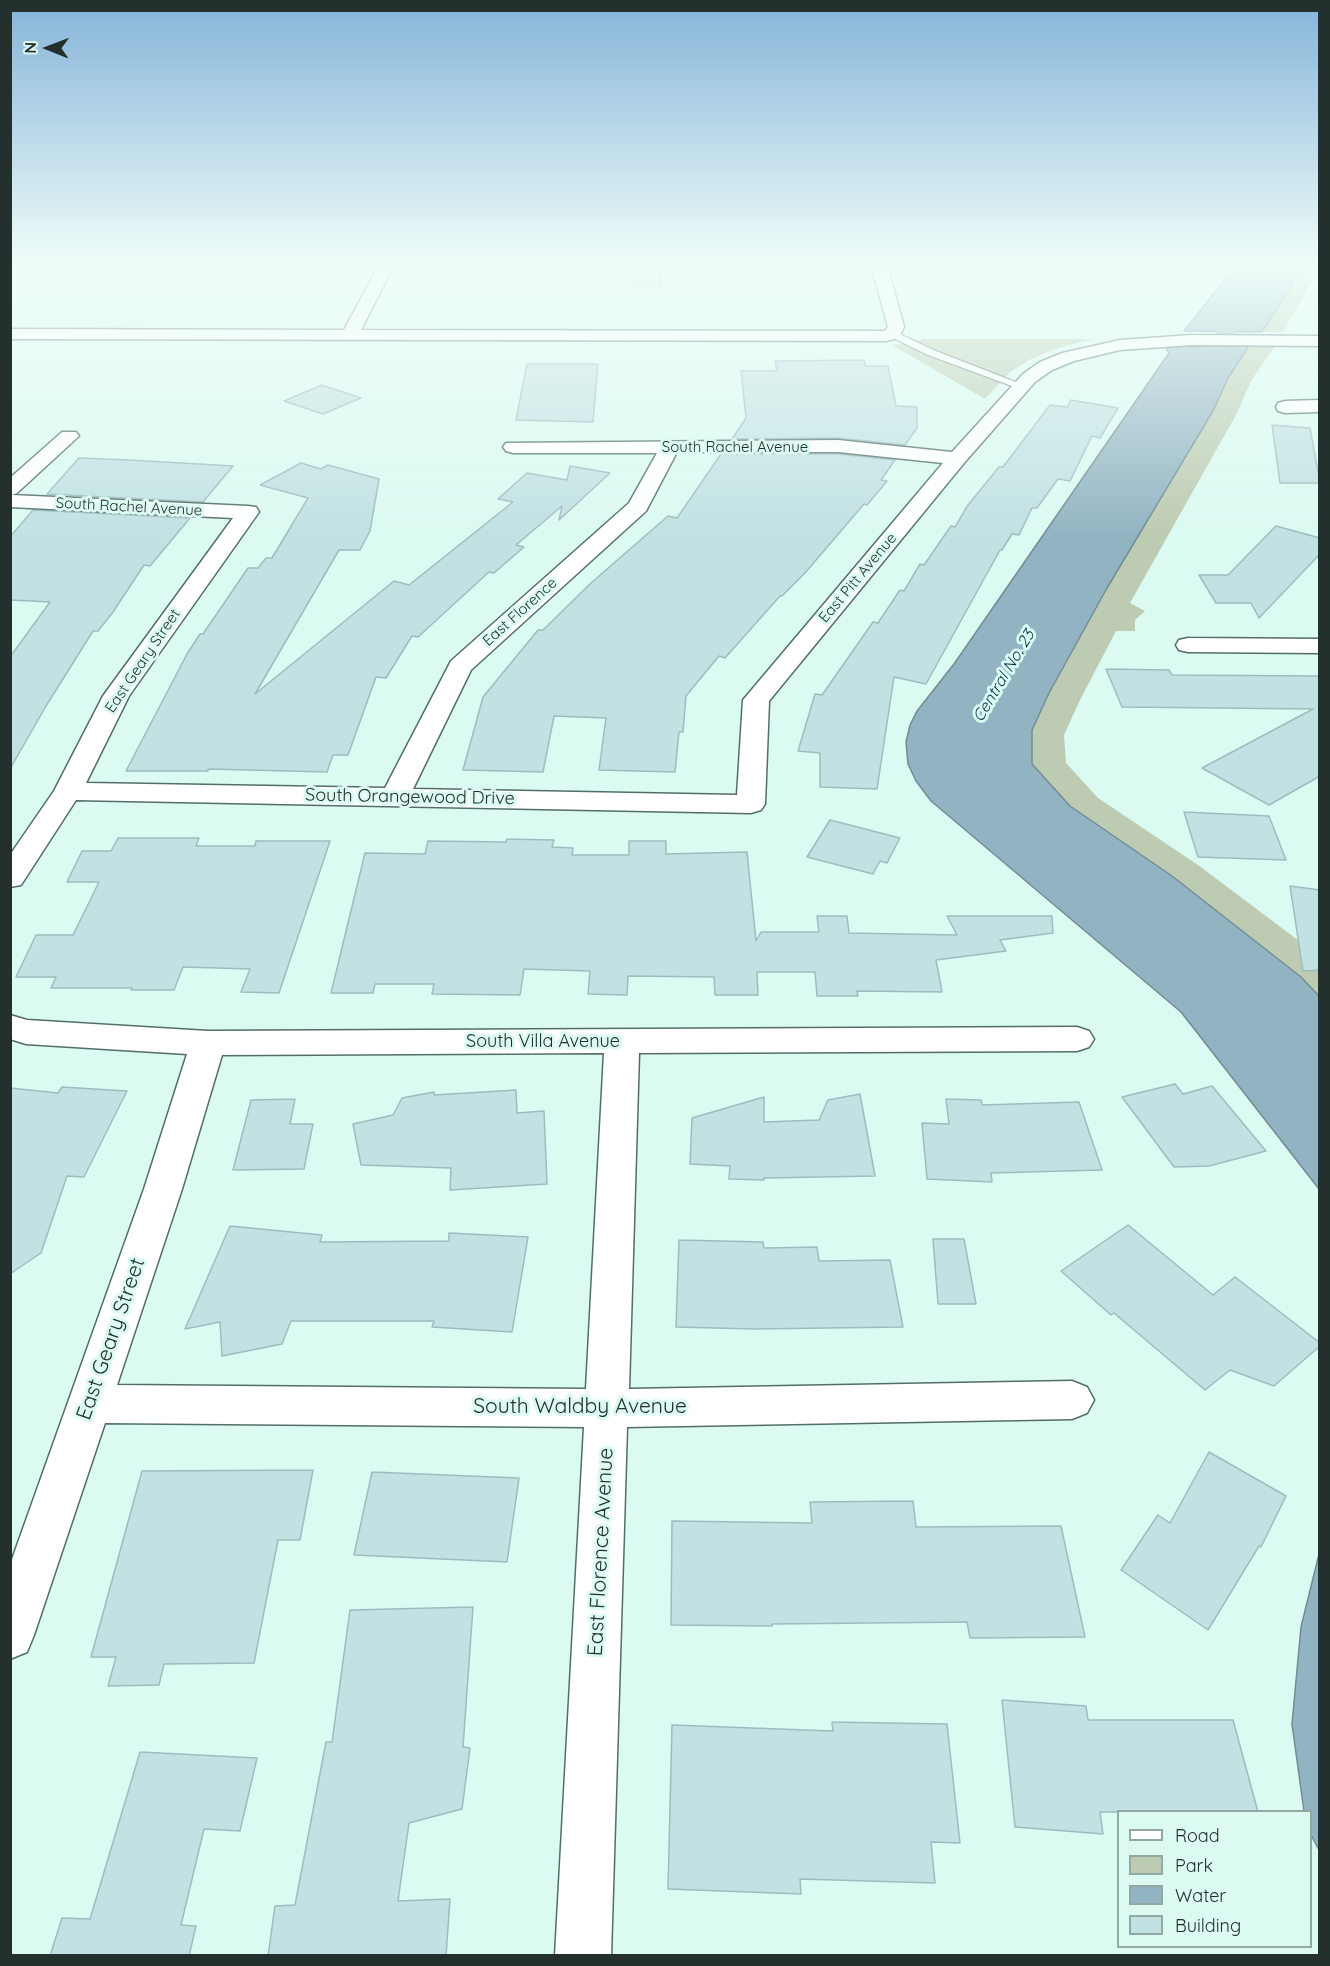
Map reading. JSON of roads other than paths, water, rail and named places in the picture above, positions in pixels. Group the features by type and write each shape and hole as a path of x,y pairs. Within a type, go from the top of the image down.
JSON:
{"street":[{"name":"East Pitt Avenue","path":"751,804 756,700 957,459 1025,382 1046,366 1083,353"},
{"path":"1285,407 1320,406"},
{"path":"10,489 69,436"},
{"name":"South Rachel Avenue","path":"513,447 871,448 957,459"},
{"name":"East Florence","path":"395,797 460,666 638,506 670,447"},
{"name":"South Rachel Avenue","path":"10,501 248,512"},
{"name":"East Geary Street","path":"10,878 68,791 116,696 248,512"},
{"path":"1188,645 1320,646"},
{"name":"South Orangewood Drive","path":"68,791 751,804"},
{"name":"South Villa Avenue","path":"10,1027 26,1032 208,1043 1077,1039"},
{"name":"East Florence Avenue","path":"583,1956 622,1041"},
{"name":"East Geary Street","path":"10,1635 163,1190 208,1043"},
{"name":"South Waldby Avenue","path":"88,1404 608,1408 1072,1400"}],"lane":[{"path":"931,353 1025,382"}],"water":[{"path":"1169,353 1245,353 1228,378 1213,411 1107,588 1049,693 1032,730 1032,764 1070,806 1172,876 1301,977 1319,996 1319,1189 1181,1012 931,801 916,781 908,764 906,742 910,725 917,711 954,664"},
{"path":"1319,1554 1319,1850 1312,1837 1312,1810 1304,1810 1292,1724 1301,1627"}],"waterway":[{"name":"Central No. 23","path":"1194,377 1211,353"}]}
